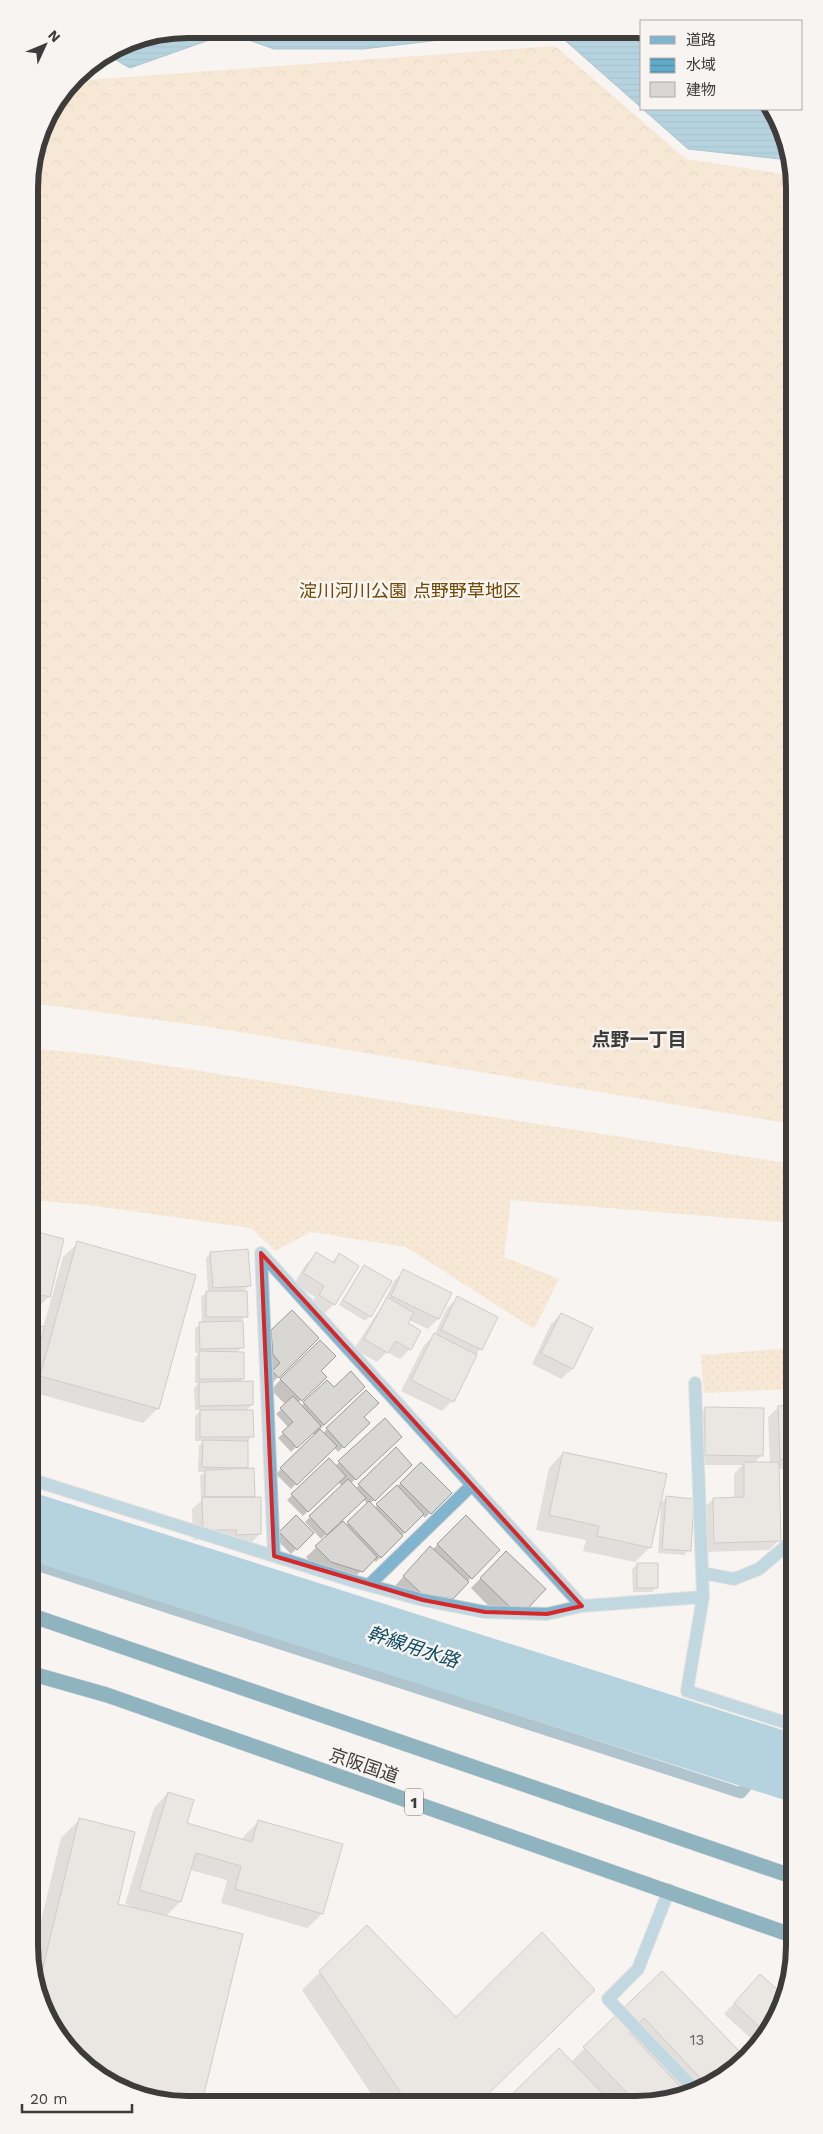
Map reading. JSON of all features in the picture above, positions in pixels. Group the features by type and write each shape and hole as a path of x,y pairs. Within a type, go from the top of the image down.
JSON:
{"highway":[{"name":"京阪国道","path":"38,1618 785,1874"},
{"name":"京阪国道","path":"38,1675 107,1695 669,1890 785,1933"}],"street":[{"path":"274,1556 261,1253 582,1606"},
{"path":"695,1383 703,1597 687,1691 785,1722"},
{"path":"38,1482 369,1585 422,1600 485,1612 547,1614 582,1606 703,1597"},
{"path":"369,1585 472,1485"},
{"path":"703,1572 734,1579 759,1568 785,1546"},
{"path":"669,1890 638,1969 608,1999 691,2086"}],"highlighted area":[{"path":"261,1253 582,1606 547,1614 485,1612 423,1600 274,1556"}],"green space":[{"name":"淀川河川公園 点野野草地区","path":"555,46 686,159 785,174 785,1123 203,1026 38,1004 38,177 43,148 53,121 68,96 83,80"},
{"path":"38,1049 99,1055 785,1163 785,1222 511,1200 504,1257 559,1279 534,1329 406,1247 311,1232 275,1251 251,1228 89,1205 38,1201"},
{"path":"785,1349 785,1389 704,1393 701,1355"}],"water":[{"path":"218,37 130,68 112,58 139,45 168,39"},
{"path":"240,37 466,37 363,49 274,49"},
{"path":"561,37 640,37 640,106"},
{"path":"644,110 764,110 774,130 782,159 688,149"}],"building":[{"path":"38,1232 64,1239 50,1297 38,1294"},
{"path":"77,1241 196,1275 159,1409 40,1376"},
{"path":"248,1249 251,1286 213,1288 210,1252"},
{"path":"316,1252 334,1263 339,1253 359,1266 335,1305 319,1295 324,1286 303,1273"},
{"path":"364,1265 392,1281 371,1317 343,1300"},
{"path":"403,1269 452,1293 439,1319 391,1296"},
{"path":"206,1291 247,1291 248,1317 206,1317"},
{"path":"457,1296 498,1317 482,1350 441,1330"},
{"path":"387,1297 414,1313 408,1323 421,1331 411,1350 396,1341 388,1353 364,1339"},
{"path":"292,1310 319,1338 279,1378 272,1371 280,1363 273,1355 271,1330"},
{"path":"561,1313 593,1328 573,1369 541,1353"},
{"path":"243,1321 244,1348 200,1349 199,1322"},
{"path":"38,1325 45,1327 38,1349"},
{"path":"434,1333 477,1355 454,1402 411,1380"},
{"path":"320,1340 336,1356 321,1371 327,1377 302,1401 280,1379"},
{"path":"199,1351 244,1352 244,1379 199,1379"},
{"path":"351,1371 365,1387 324,1425 303,1402 327,1380 334,1387"},
{"path":"253,1381 253,1405 199,1406 199,1382"},
{"path":"366,1390 379,1403 364,1417 370,1423 344,1448 326,1428"},
{"path":"293,1396 321,1426 297,1448 282,1432 293,1422 280,1408"},
{"path":"785,1405 785,1460 780,1460 778,1406"},
{"path":"705,1407 764,1408 763,1456 705,1455"},
{"path":"200,1410 253,1410 254,1437 200,1437"},
{"path":"385,1418 402,1437 356,1480 338,1461"},
{"path":"320,1429 337,1446 297,1485 280,1468"},
{"path":"203,1440 248,1441 248,1468 202,1467"},
{"path":"396,1447 412,1465 375,1501 358,1484"},
{"path":"563,1452 667,1474 651,1548 597,1536 599,1526 549,1515"},
{"path":"329,1458 346,1476 308,1512 291,1494"},
{"path":"421,1462 452,1493 431,1514 400,1483"},
{"path":"744,1462 779,1462 781,1541 714,1543 713,1498 744,1497"},
{"path":"254,1468 255,1497 205,1497 205,1470"},
{"path":"348,1479 366,1498 327,1535 309,1516"},
{"path":"397,1485 424,1514 405,1533 376,1504"},
{"path":"666,1496 694,1499 691,1551 662,1549"},
{"path":"202,1497 261,1497 261,1534 236,1535 237,1530 203,1530"},
{"path":"369,1501 403,1536 381,1558 347,1522"},
{"path":"296,1515 314,1533 297,1550 279,1532"},
{"path":"466,1515 500,1550 472,1579 437,1544"},
{"path":"343,1521 377,1557 363,1572 331,1562 315,1546"},
{"path":"430,1546 469,1582 453,1599 422,1594 403,1576"},
{"path":"506,1551 546,1589 528,1608 510,1607 480,1578"},
{"path":"637,1563 658,1563 658,1588 637,1588"},
{"path":"168,1792 194,1800 187,1823 252,1842 258,1820 343,1844 323,1914 235,1889 241,1866 196,1853 181,1902 139,1890"},
{"path":"79,1818 135,1832 118,1904 243,1934 203,2096 158,2094 139,2089 96,2066 68,2038 58,2022 49,2004 41,1976"},
{"path":"367,1925 456,2017 542,1932 595,1990 486,2096 403,2096 319,1971"},
{"path":"662,1971 742,2053 727,2066 703,2081 644,2018 629,2032 683,2089 655,2095 630,2096 583,2047"},
{"path":"760,1974 779,1991 761,2028 734,2003"},
{"path":"559,2048 605,2096 510,2096"}],"waterway":[{"name":"幹線用水路","path":"38,1529 785,1765"},
{"path":"38,1566 741,1793 768,1760"}],"district":[{"name":"点野一丁目","path":"639,1039"}]}
